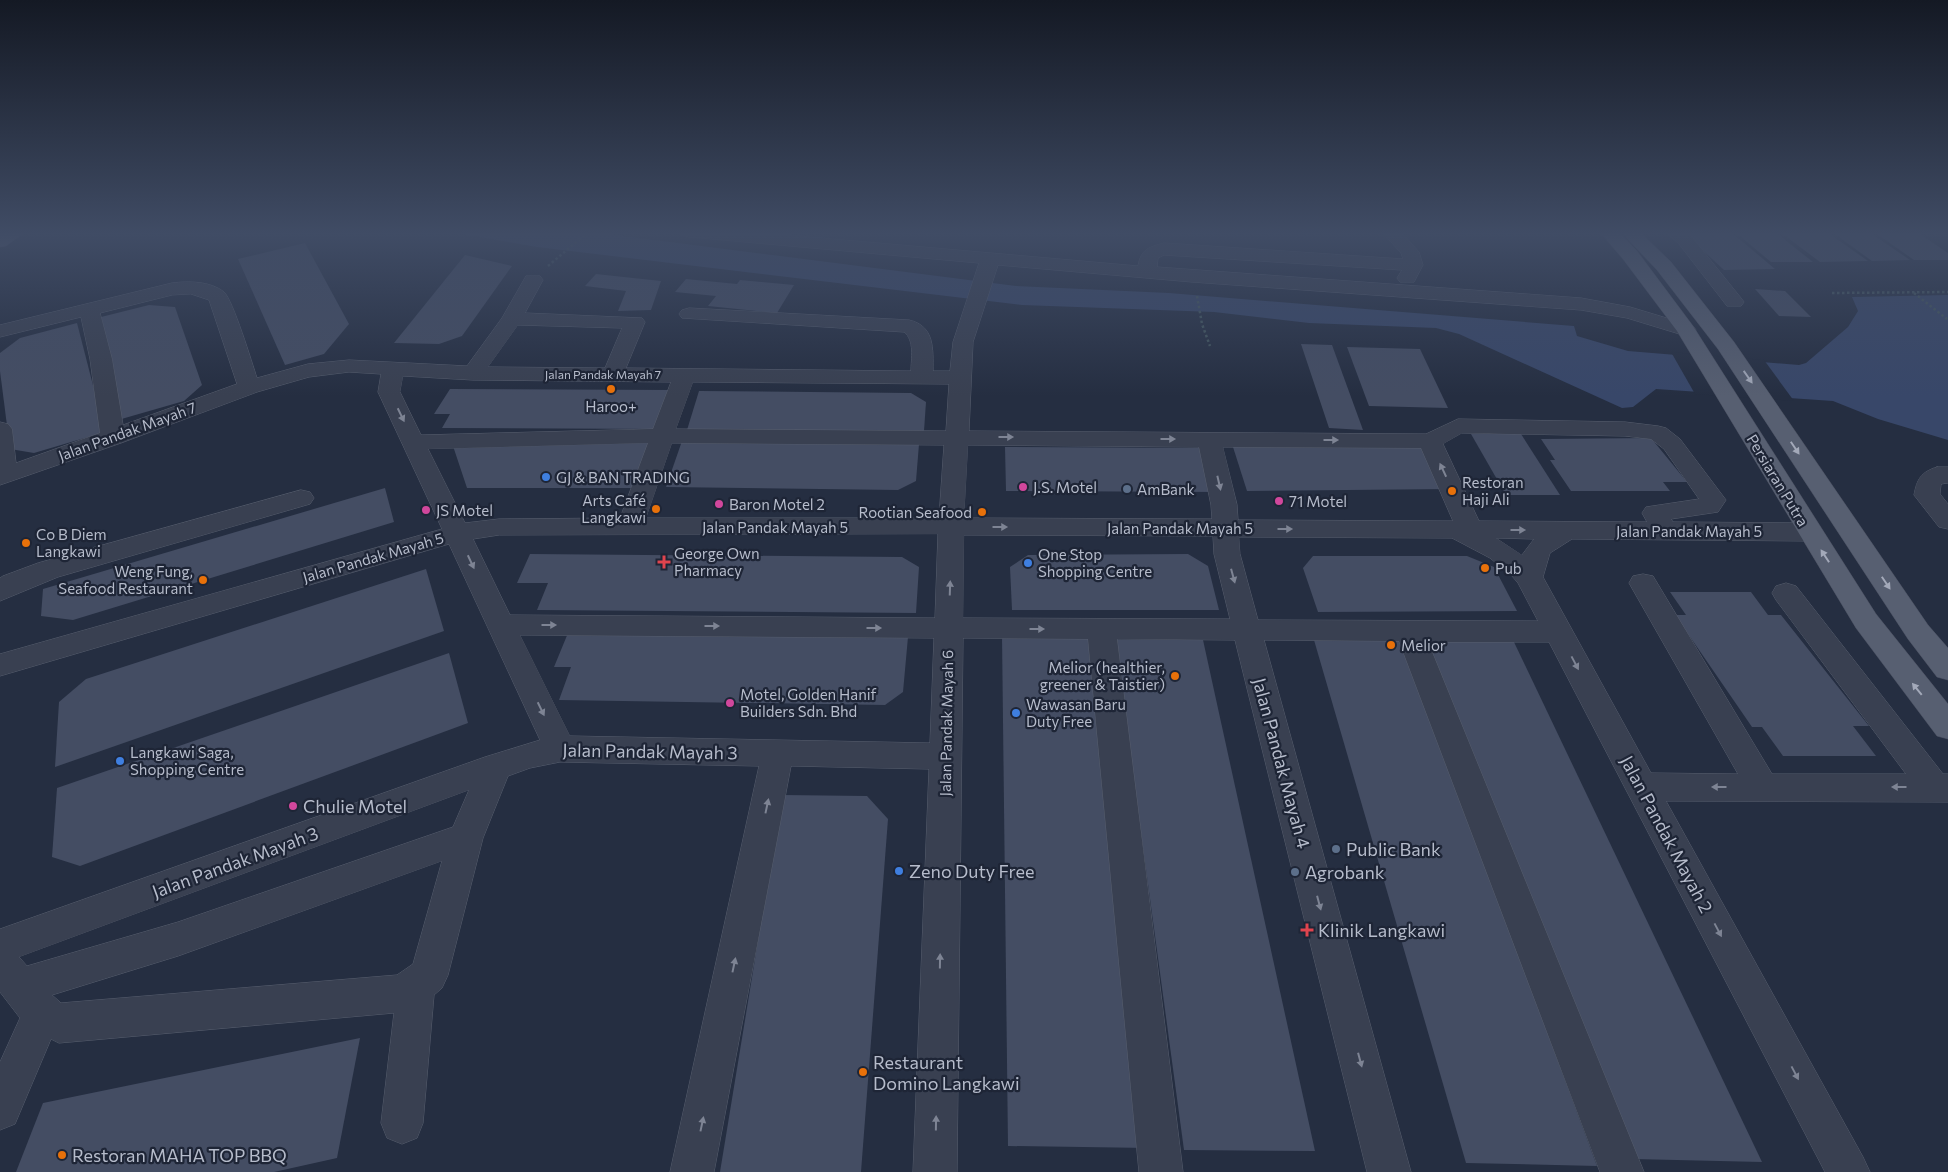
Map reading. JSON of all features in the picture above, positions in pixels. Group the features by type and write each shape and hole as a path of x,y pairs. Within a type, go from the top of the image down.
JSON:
{"main road":[{"name":"Persiaran Putra","path":"1654,287 1690,337 1733,404 1866,621 1948,727"},
{"name":"Persiaran Putra","path":"1680,287 1727,346 1918,632 1948,668"}],"street":[{"path":"0,331 172,288 198,287 207,290 218,298 249,387"},
{"path":"473,373 512,319 531,287"},
{"name":"Jalan Pandak Mayah 6","path":"935,1172 952,526 963,342 980,287"},
{"path":"1347,287 1581,304 1630,312 1690,337"},
{"path":"1405,291 1406,287"},
{"path":"1722,287 1734,302"},
{"path":"1581,304 1661,296"},
{"path":"89,309 101,359 113,438"},
{"path":"689,314 889,323 909,326 918,332 922,344 922,377"},
{"path":"512,319 635,322 613,374"},
{"name":"Jalan Pandak Mayah 7","path":"0,429 3,476 113,438 249,387 308,372 349,366 393,370 473,373 961,378"},
{"path":"393,370 390,392 560,749"},
{"path":"630,527 684,375"},
{"path":"414,442 662,436 1430,441 1458,426 1624,429 1658,433 1672,444 1713,500 1709,506 1655,513 1664,531"},
{"name":"Jalan Pandak Mayah 4","path":"1209,439 1224,505 1227,554 1389,1172"},
{"path":"1430,441 1462,530"},
{"path":"1948,475 1937,475 1929,480 1927,495 1948,521"},
{"path":"0,591 13,583 48,570 301,498"},
{"name":"Jalan Pandak Mayah 5","path":"0,665 457,533 499,527 952,526 1810,532"},
{"name":"Jalan Pandak Mayah 2","path":"1462,530 1510,558 1529,578 1848,1172"},
{"name":"Jalan Pandak Mayah 5","path":"1529,578 1532,558 1543,543 1568,530"},
{"path":"1643,583 1762,787"},
{"path":"1786,593 1941,788"},
{"path":"501,625 1558,632"},
{"path":"1101,629 1161,1172"},
{"path":"1409,631 1622,1172"},
{"path":"0,660 0,679"},
{"name":"Jalan Pandak Mayah 3","path":"0,947 528,755 560,749 945,756"},
{"path":"692,1172 778,753"},
{"path":"21,988 59,1023 399,994 416,986 429,976 466,838 496,766"},
{"path":"1641,787 1941,788"},
{"path":"21,988 178,940 466,838"},
{"path":"402,1123 416,986"},
{"path":"0,1109 21,988"}],"path":[{"path":"1196,292 1202,324 1210,346"},
{"path":"1913,292 1947,319"},
{"path":"1832,293 1948,292"}],"water":[{"path":"869,287 1031,287 1169,293 1574,326 1577,336 1628,351 1799,365 1806,363 1848,327 1858,311 1852,297 1948,295 1948,440 1878,419 1833,401 1656,389 1633,407 1622,408 1459,334 1436,328 1309,323 1214,312 1022,305"}],"pier":[{"path":"1671,352 1764,360 1794,401 1695,394"}],"building":[{"path":"250,287 329,287 349,324 324,354 285,365"},
{"path":"439,287 497,287 462,336 439,344 394,343"},
{"path":"591,287 659,287 651,310 618,311 626,291"},
{"path":"679,287 793,287 777,313 708,306 716,296 675,292"},
{"path":"1755,289 1785,291 1811,317 1779,316"},
{"path":"149,305 175,307 202,385 184,401 118,420 93,319"},
{"path":"77,323 105,432 34,453 10,449 0,371 0,353 20,338"},
{"path":"1301,344 1332,345 1363,430 1329,428"},
{"path":"1347,347 1420,349 1448,408 1369,406"},
{"path":"450,389 676,390 661,429 442,428 450,414 434,414"},
{"path":"699,391 911,393 926,402 924,431 687,430"},
{"path":"1471,434 1521,434 1560,495 1506,495"},
{"path":"1651,438 1687,482 1663,482 1670,491 1571,491 1550,460 1555,460 1541,439"},
{"path":"682,441 919,444 916,481 898,490 666,487"},
{"path":"452,443 656,443 640,488 467,488"},
{"path":"1427,445 1452,489 1247,491 1233,447"},
{"path":"1005,447 1209,448 1220,492 1006,491"},
{"path":"385,488 394,522 73,620 41,616 43,589"},
{"path":"530,554 902,557 919,567 916,613 537,610 548,583 517,583"},
{"path":"1188,554 1208,566 1219,610 1012,610 1010,567 1028,555"},
{"path":"1313,556 1467,556 1494,567 1517,611 1318,612 1303,568"},
{"path":"426,569 444,631 55,767 59,702 86,679"},
{"path":"1670,592 1751,592 1768,615 1781,615 1869,726 1853,726 1876,756 1783,756 1762,727 1752,727 1675,615 1686,615"},
{"path":"568,633 908,637 903,692 885,705 559,700 571,667 554,667"},
{"path":"1002,635 1097,636 1149,1148 1008,1146"},
{"path":"1426,639 1513,640 1762,1162 1633,1159"},
{"path":"1115,640 1203,640 1315,1151 1184,1150"},
{"path":"1314,640 1401,641 1597,1166 1466,1163"},
{"path":"449,653 468,723 80,866 52,857 57,788"},
{"path":"782,795 867,796 888,819 861,1172 720,1172"},
{"path":"360,1038 337,1158 274,1172 16,1172 43,1103"}],"place":[{"name":"Haroo+","path":"611,389"},
{"name":"GJ & BAN TRADING","path":"546,477"},
{"name":"J.S. Motel","path":"1023,487"},
{"name":"AmBank","path":"1127,489"},
{"name":"Restoran Haji Ali","path":"1452,491"},
{"name":"71 Motel","path":"1279,501"},
{"name":"Baron Motel 2","path":"719,504"},
{"name":"Arts Café Langkawi","path":"656,509"},
{"name":"JS Motel","path":"426,510"},
{"name":"Rootian Seafood","path":"982,512"},
{"name":"Co B Diem Langkawi","path":"26,543"},
{"name":"George Own Pharmacy","path":"664,562"},
{"name":"One Stop Shopping Centre","path":"1028,563"},
{"name":"Pub","path":"1485,568"},
{"name":"Weng Fung, Seafood Restaurant","path":"203,580"},
{"name":"Melior","path":"1391,645"},
{"name":"Melior (healthier, greener & Taistier)","path":"1175,676"},
{"name":"Motel, Golden Hanif Builders Sdn. Bhd","path":"730,703"},
{"name":"Wawasan Baru Duty Free","path":"1016,713"},
{"name":"Langkawi Saga, Shopping Centre","path":"120,761"},
{"name":"Chulie Motel","path":"293,806"},
{"name":"Public Bank","path":"1336,849"},
{"name":"Zeno Duty Free","path":"899,871"},
{"name":"Agrobank","path":"1295,872"},
{"name":"Klinik Langkawi","path":"1307,930"},
{"name":"Restaurant Domino Langkawi","path":"863,1072"},
{"name":"Restoran MAHA TOP BBQ","path":"62,1155"}]}
